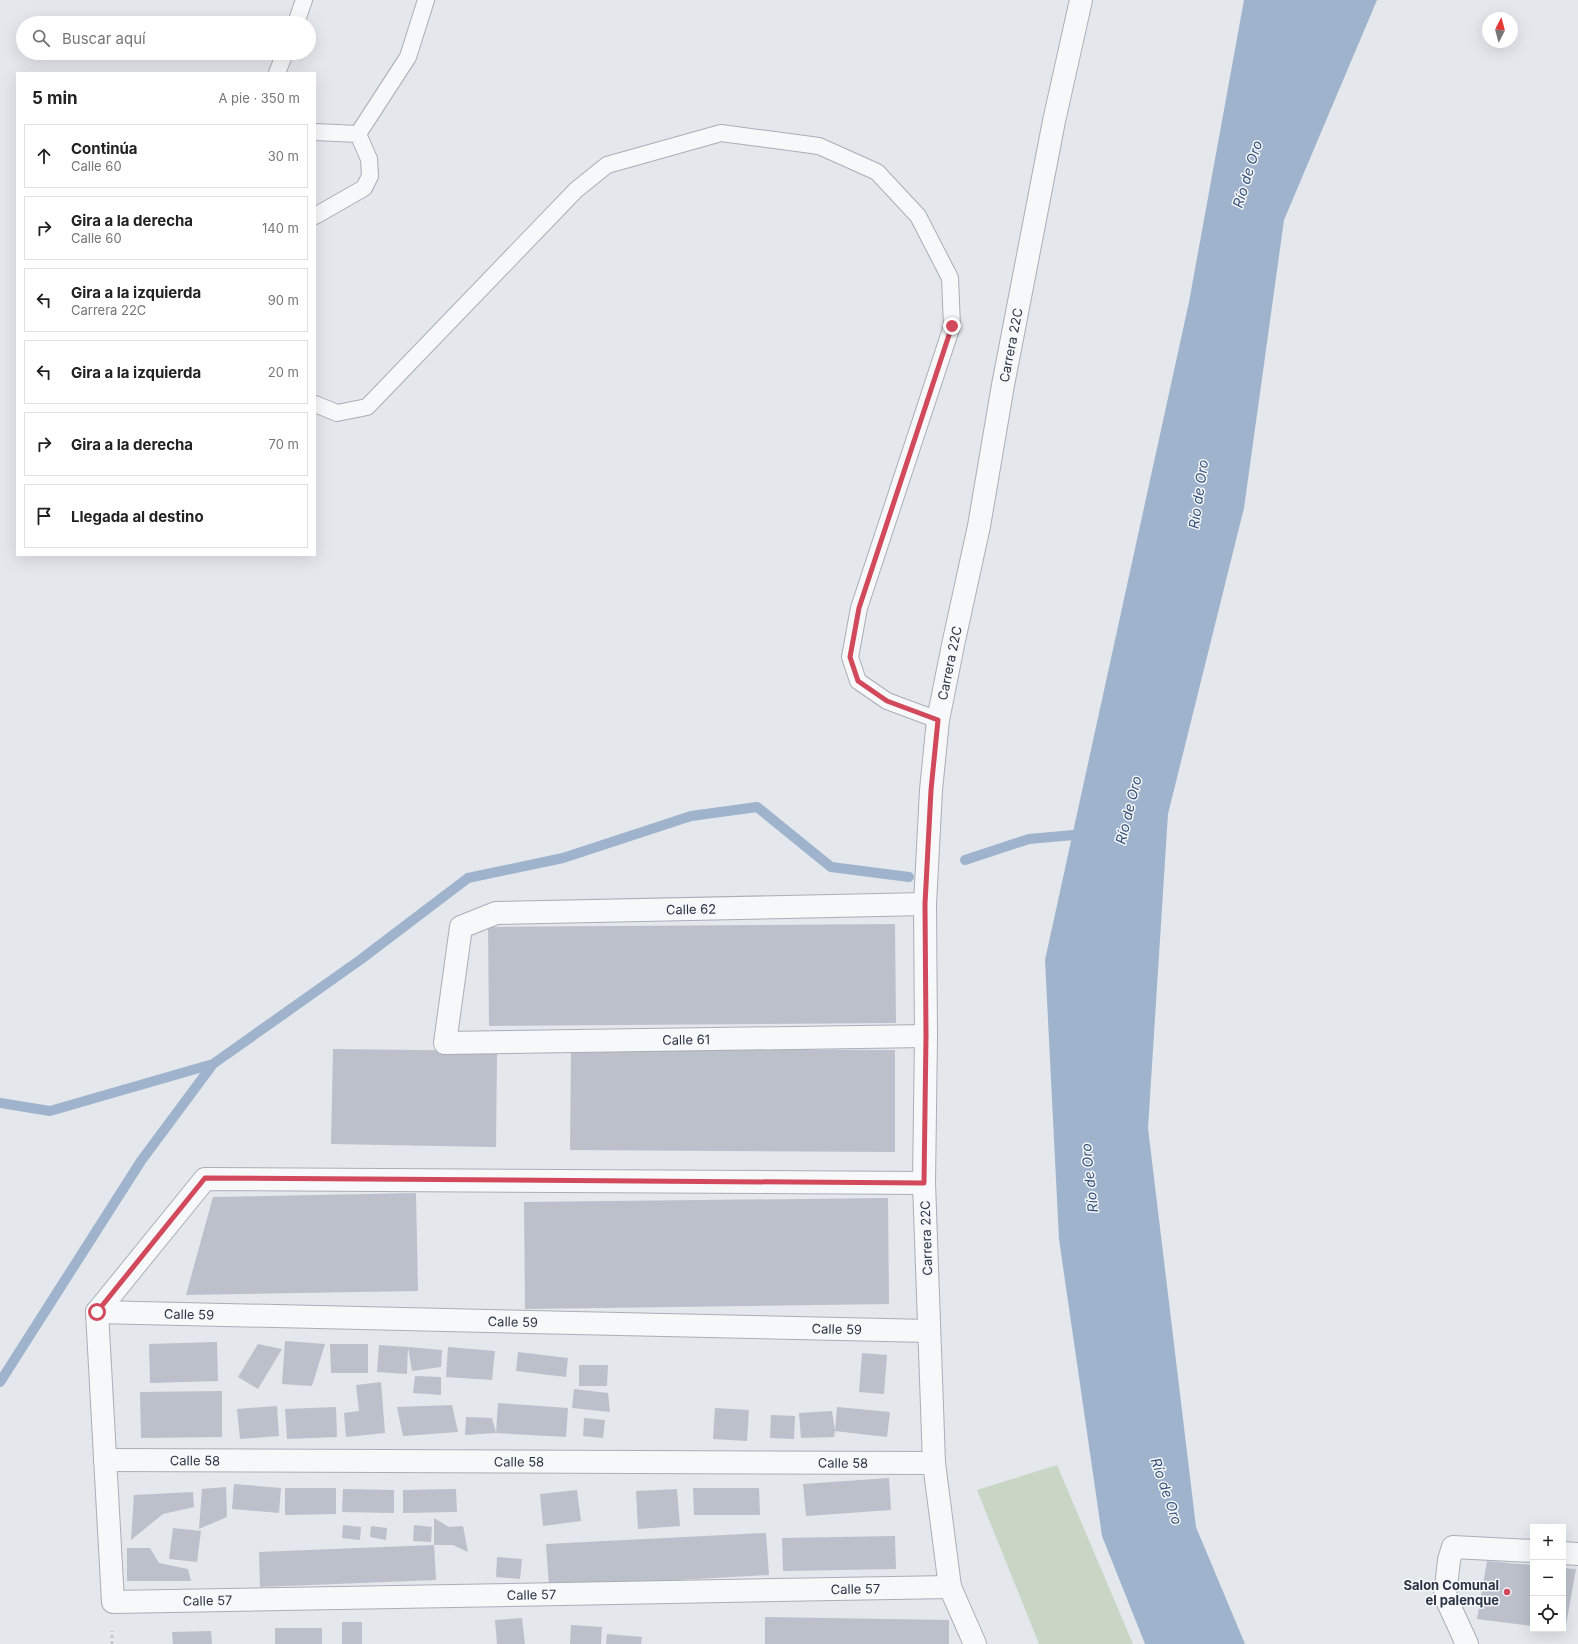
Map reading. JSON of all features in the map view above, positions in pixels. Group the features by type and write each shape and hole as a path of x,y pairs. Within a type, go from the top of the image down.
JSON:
{"street":[{"name":"Carrera 22C","path":"974,1644 950,1588 934,1463 924,1183 926,1036 925,904 931,790 938,720 979,526 1003,386 1054,121 1081,0"},
{"name":"Calle 62","path":"446,1042 461,927 496,913 925,904"},
{"name":"Calle 61","path":"446,1042 926,1036"},
{"path":"105,1460 97,1312 205,1178 924,1183"},
{"name":"Calle 59","path":"97,1312 929,1331"},
{"name":"Calle 58","path":"105,1460 934,1463"},
{"name":"Calle 57","path":"105,1460 113,1602 950,1588"},
{"path":"1467,1644 1445,1596 1449,1560 1453,1547 1530,1551"},
{"path":"1566,1553 1578,1554"}],"lane":[{"path":"298,16 304,0"},
{"path":"358,134 408,57 426,0"},
{"path":"278,72 283,60"},
{"path":"316,132 358,134"},
{"path":"316,404 337,413 367,406 576,190 607,165 721,133 819,146 877,172 918,216 950,278 952,326 859,608 850,657 858,681 887,701 938,720"},
{"path":"316,215 364,188 370,176 369,159 358,134"}],"green space":[{"path":"1057,1465 1133,1644 1039,1644 977,1490"}],"water":[{"name":"Río de Oro","path":"1244,0 1377,0 1284,220 1244,508 1168,814 1148,1128 1196,1527 1245,1644 1145,1644 1102,1536 1059,1239 1045,960 1189,302"}],"building":[{"path":"895,924 896,1023 489,1026 488,927"},
{"path":"333,1049 497,1051 496,1147 331,1144"},
{"path":"571,1049 895,1050 895,1152 570,1150"},
{"path":"416,1193 418,1291 186,1295 213,1197"},
{"path":"888,1198 889,1304 525,1309 524,1202"},
{"path":"285,1341 325,1344 312,1386 282,1384"},
{"path":"217,1342 218,1381 150,1383 149,1344"},
{"path":"258,1344 282,1349 258,1389 238,1377"},
{"path":"330,1344 368,1344 368,1373 331,1373"},
{"path":"379,1345 408,1347 407,1374 377,1372"},
{"path":"408,1347 442,1350 441,1367 412,1371"},
{"path":"448,1347 495,1351 492,1380 446,1377"},
{"path":"518,1352 568,1358 566,1377 516,1371"},
{"path":"862,1353 887,1355 884,1394 859,1392"},
{"path":"579,1365 608,1365 607,1386 579,1386"},
{"path":"415,1376 441,1377 441,1395 413,1393"},
{"path":"381,1382 385,1433 346,1437 344,1413 359,1411 356,1385"},
{"path":"574,1389 608,1393 610,1412 572,1408"},
{"path":"222,1391 222,1437 141,1438 140,1392"},
{"path":"498,1403 568,1408 566,1437 496,1433"},
{"path":"452,1405 458,1432 403,1436 397,1407"},
{"path":"277,1406 279,1436 240,1439 237,1409"},
{"path":"336,1407 337,1437 287,1439 285,1409"},
{"path":"837,1407 890,1412 887,1437 835,1431"},
{"path":"715,1408 749,1410 747,1441 713,1439"},
{"path":"832,1411 835,1431 834,1437 801,1438 799,1413"},
{"path":"771,1415 795,1416 794,1439 770,1438"},
{"path":"466,1417 492,1418 496,1433 465,1435"},
{"path":"584,1418 605,1420 603,1438 583,1436"},
{"path":"889,1478 891,1510 806,1516 803,1484"},
{"path":"234,1484 281,1488 279,1513 232,1509"},
{"path":"226,1487 227,1517 199,1529 202,1489"},
{"path":"285,1488 336,1488 336,1514 285,1515"},
{"path":"693,1488 759,1488 760,1515 694,1515"},
{"path":"343,1489 394,1490 394,1513 342,1512"},
{"path":"456,1489 457,1512 403,1513 403,1490"},
{"path":"677,1489 680,1526 638,1529 636,1491"},
{"path":"577,1490 581,1521 543,1526 540,1494"},
{"path":"193,1492 194,1507 163,1514 131,1540 134,1495"},
{"path":"434,1518 449,1527 463,1526 468,1552 453,1545 434,1545"},
{"path":"343,1525 361,1527 360,1540 342,1538"},
{"path":"414,1525 432,1527 431,1542 413,1541"},
{"path":"371,1526 387,1528 386,1540 370,1537"},
{"path":"173,1528 201,1531 197,1562 169,1559"},
{"path":"766,1533 769,1575 549,1587 546,1544"},
{"path":"895,1536 896,1569 783,1571 782,1538"},
{"path":"434,1545 436,1580 260,1587 259,1552"},
{"path":"127,1548 150,1548 159,1563 188,1569 191,1581 127,1581"},
{"path":"497,1557 522,1559 520,1579 496,1577"},
{"name":"Salon Comunal el palenque","path":"1487,1561 1530,1565 1530,1626 1477,1619"},
{"path":"1566,1568 1576,1569 1566,1624"},
{"path":"765,1617 949,1620 949,1644 765,1644"},
{"path":"522,1618 525,1644 497,1644 495,1620"},
{"path":"342,1622 362,1622 362,1644 342,1644"},
{"path":"571,1625 602,1627 601,1644 570,1644"},
{"path":"275,1628 322,1628 322,1644 275,1644"},
{"path":"211,1631 212,1644 173,1644 172,1632"},
{"path":"607,1634 642,1637 641,1644 606,1644"}],"waterway":[{"path":"0,1103 50,1111 213,1064 360,960 468,878 563,858 691,816 757,807 831,867 909,877"},
{"path":"965,860 1029,839 1085,834"},
{"path":"0,1382 141,1161 213,1064"}],"place":[{"name":"Salon Comunal el palenque","path":"1507,1592"}],"route":[{"path":"97,1312 205,1178 924,1183 926,1036 925,904 931,790 938,720 887,701 858,681 850,657 859,608 952,326"}]}
